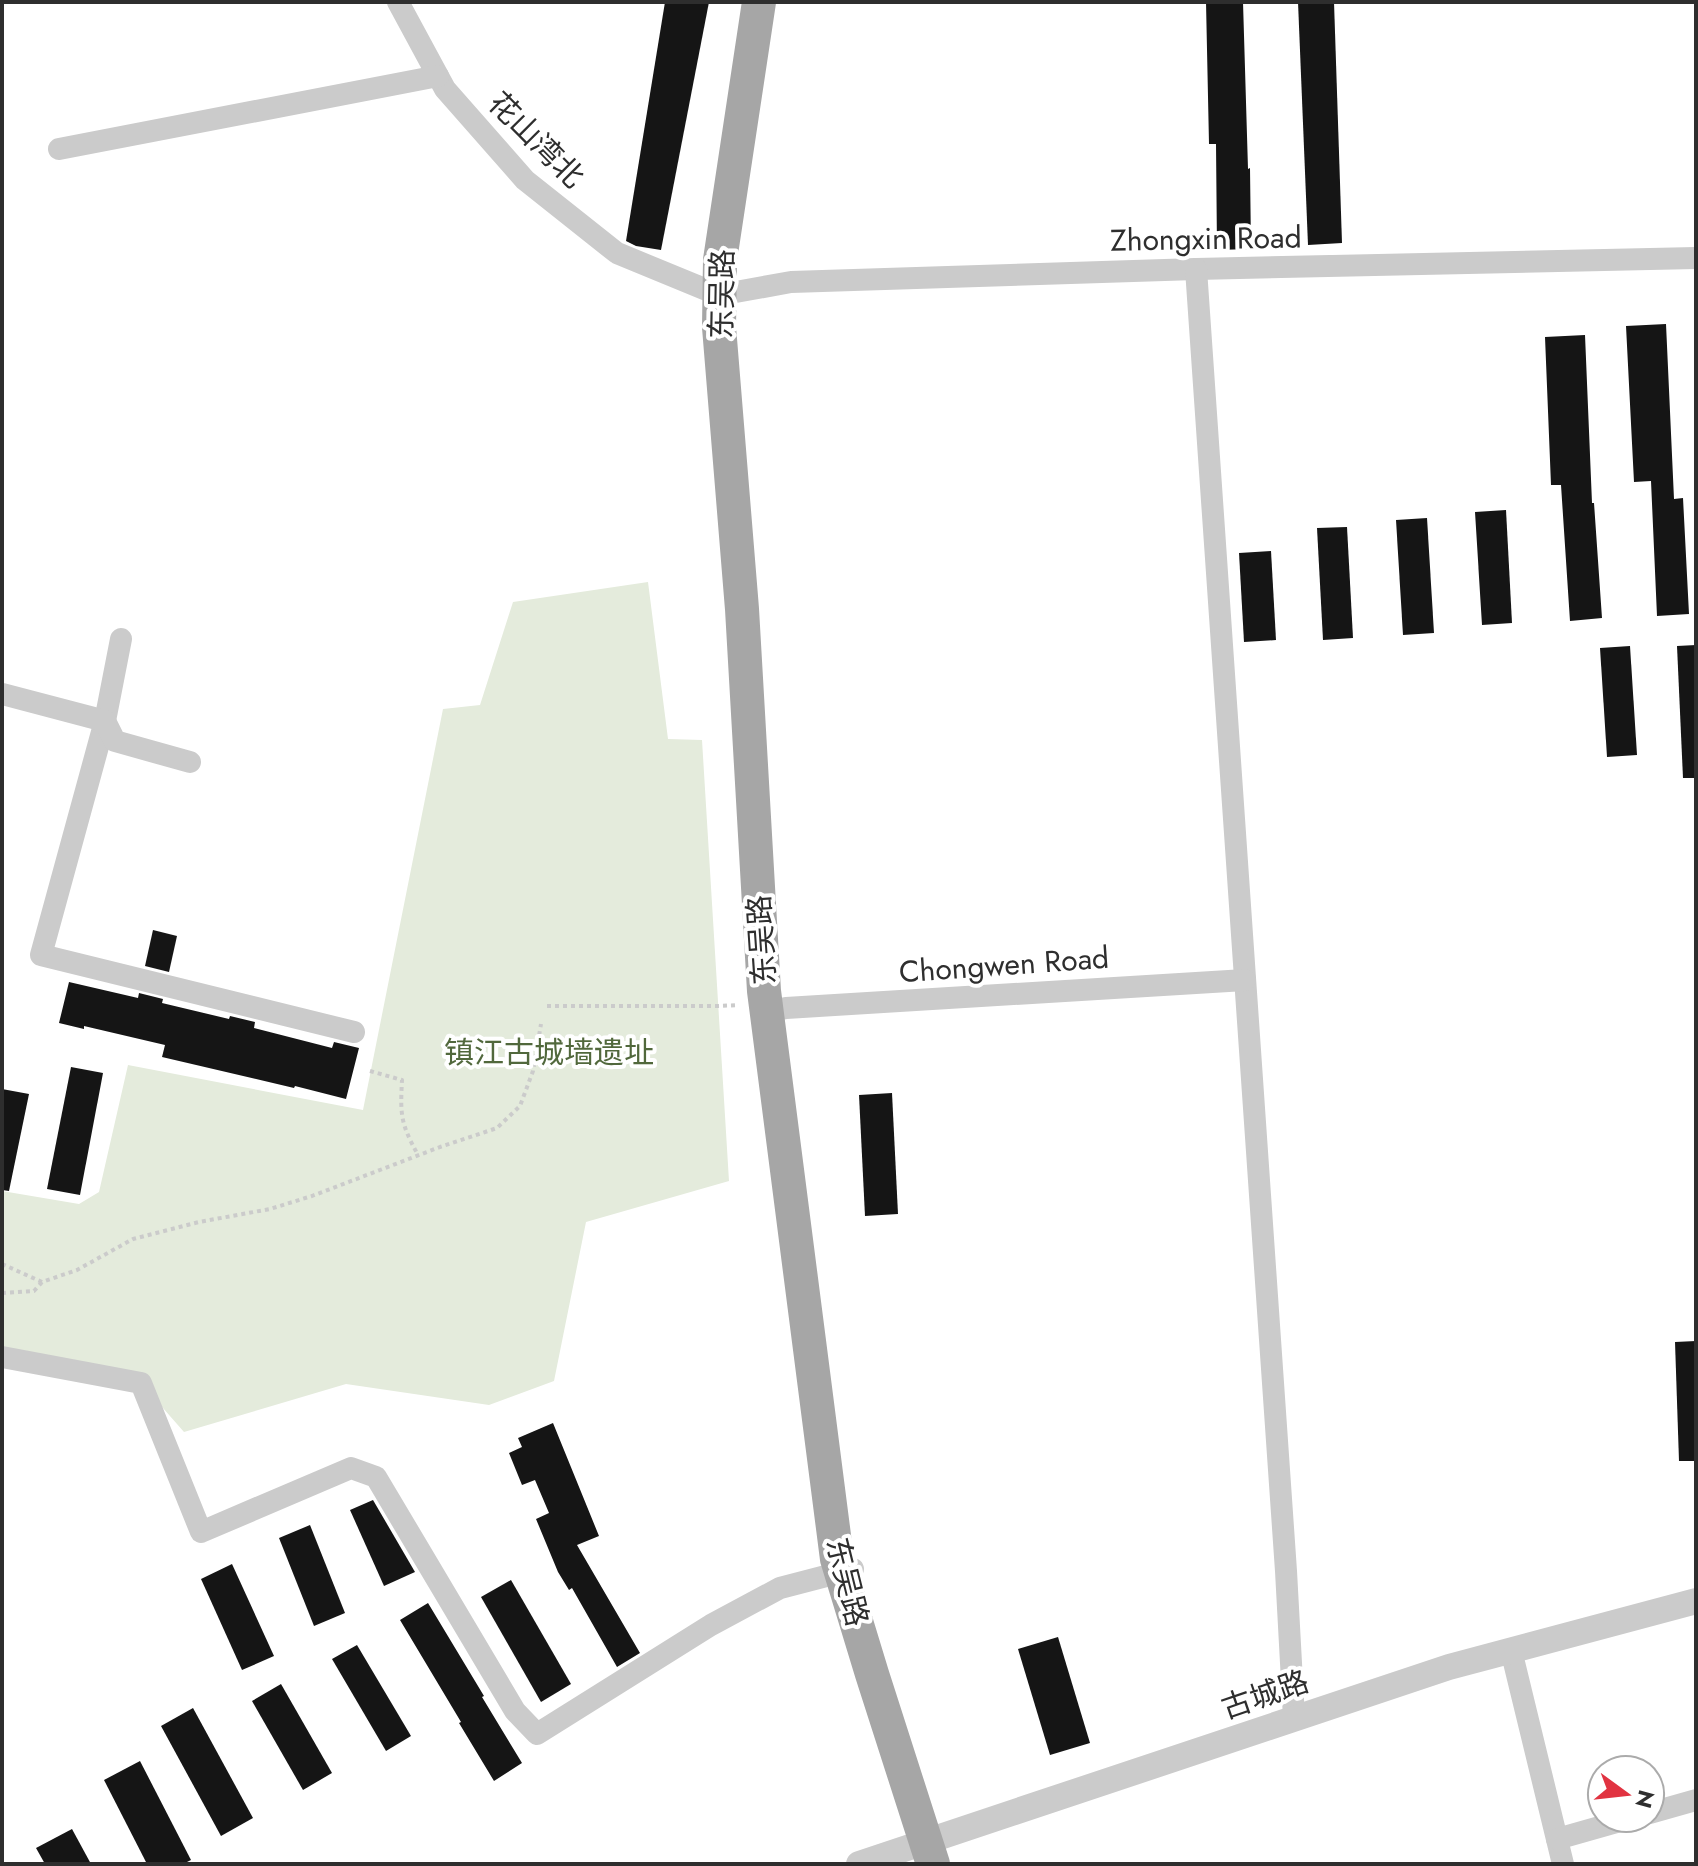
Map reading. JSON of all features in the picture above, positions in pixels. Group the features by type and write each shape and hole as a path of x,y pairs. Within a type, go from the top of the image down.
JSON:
{"main road":[{"name":"东吴路","path":"727,294 720,260 759,2"},
{"name":"东吴路","path":"775,2 736,262 719,327 776,1010 837,1559 849,1570 872,1674 937,1852"}],"street":[{"name":"花山湾北","path":"398,2 445,89 525,180 617,253 727,294"},
{"path":"59,149 438,76"},
{"name":"Zhongxin Road","path":"727,294 791,282 1696,258"},
{"path":"1196,269 1294,1718"},
{"path":"121,639 105,721 41,955 354,1032"},
{"path":"2,694 105,721 115,741 190,762"},
{"name":"Chongwen Road","path":"776,1010 1245,980"},
{"path":"2,1357 141,1383 201,1532 351,1468 376,1477 515,1711 537,1734 711,1625 780,1588 849,1570"},
{"name":"古城路","path":"859,1864 937,1852 1294,1718 1449,1667 1696,1601"},
{"path":"1511,1650 1563,1864"},
{"path":"1666,1808 1696,1800"},
{"path":"1557,1839 1586,1831"}],"path":[{"path":"547,1006 718,1006"},
{"path":"2,1293 34,1291 42,1282 77,1270 133,1239 199,1222 270,1209 497,1128 520,1106 533,1071 541,1024"},
{"path":"370,1071 402,1080 400,1108 404,1130 418,1155"},
{"path":"2,1264 42,1282"}],"green space":[{"name":"镇江古城墙遗址","path":"648,582 668,739 702,740 729,1181 586,1222 554,1381 489,1405 346,1384 184,1432 141,1383 2,1357 2,1191 79,1204 99,1192 128,1065 363,1110 443,709 480,705 513,602"}],"building":[{"path":"665,2 709,2 661,250 626,241"},
{"path":"1206,2 1243,2 1251,249 1217,250 1216,144 1209,144"},
{"path":"1298,2 1334,2 1342,243 1308,245"},
{"path":"1666,324 1674,499 1683,498 1689,614 1657,616 1651,481 1634,482 1626,326"},
{"path":"1585,335 1592,503 1602,618 1570,621 1561,485 1551,485 1545,337"},
{"path":"1506,510 1512,623 1482,625 1475,512"},
{"path":"1427,518 1434,633 1403,635 1396,520"},
{"path":"1347,527 1353,638 1323,640 1317,528"},
{"path":"1271,551 1276,640 1244,642 1239,553"},
{"path":"1696,645 1696,778 1683,778 1677,646"},
{"path":"1630,646 1637,755 1607,757 1600,648"},
{"path":"153,930 177,936 169,972 145,966"},
{"path":"69,982 138,998 139,993 163,999 162,1003 255,1022 254,1028 332,1048 334,1042 359,1048 346,1099 162,1057 165,1045 59,1023"},
{"path":"71,1067 103,1073 80,1195 47,1189"},
{"path":"2,1089 29,1094 9,1191 2,1190"},
{"path":"892,1093 898,1214 865,1216 859,1095"},
{"path":"1696,1341 1696,1461 1679,1461 1675,1342"},
{"path":"553,1423 599,1536 577,1545 640,1653 617,1667 572,1588 569,1590 558,1572 536,1519 549,1513 535,1480 522,1485 509,1453 522,1447 518,1438"},
{"path":"373,1500 415,1572 384,1586 350,1510"},
{"path":"310,1525 345,1613 314,1626 279,1538"},
{"path":"232,1564 274,1656 242,1670 201,1579"},
{"path":"511,1580 571,1684 541,1702 481,1597"},
{"path":"428,1603 522,1763 494,1781 400,1620"},
{"path":"1058,1637 1090,1743 1050,1755 1018,1649"},
{"path":"357,1645 411,1736 386,1751 332,1659"},
{"path":"281,1684 332,1773 303,1790 252,1701"},
{"path":"193,1708 253,1818 221,1836 161,1726"},
{"path":"140,1761 191,1860 183,1864 147,1864 104,1780"},
{"path":"72,1829 91,1864 45,1864 36,1848"}]}
